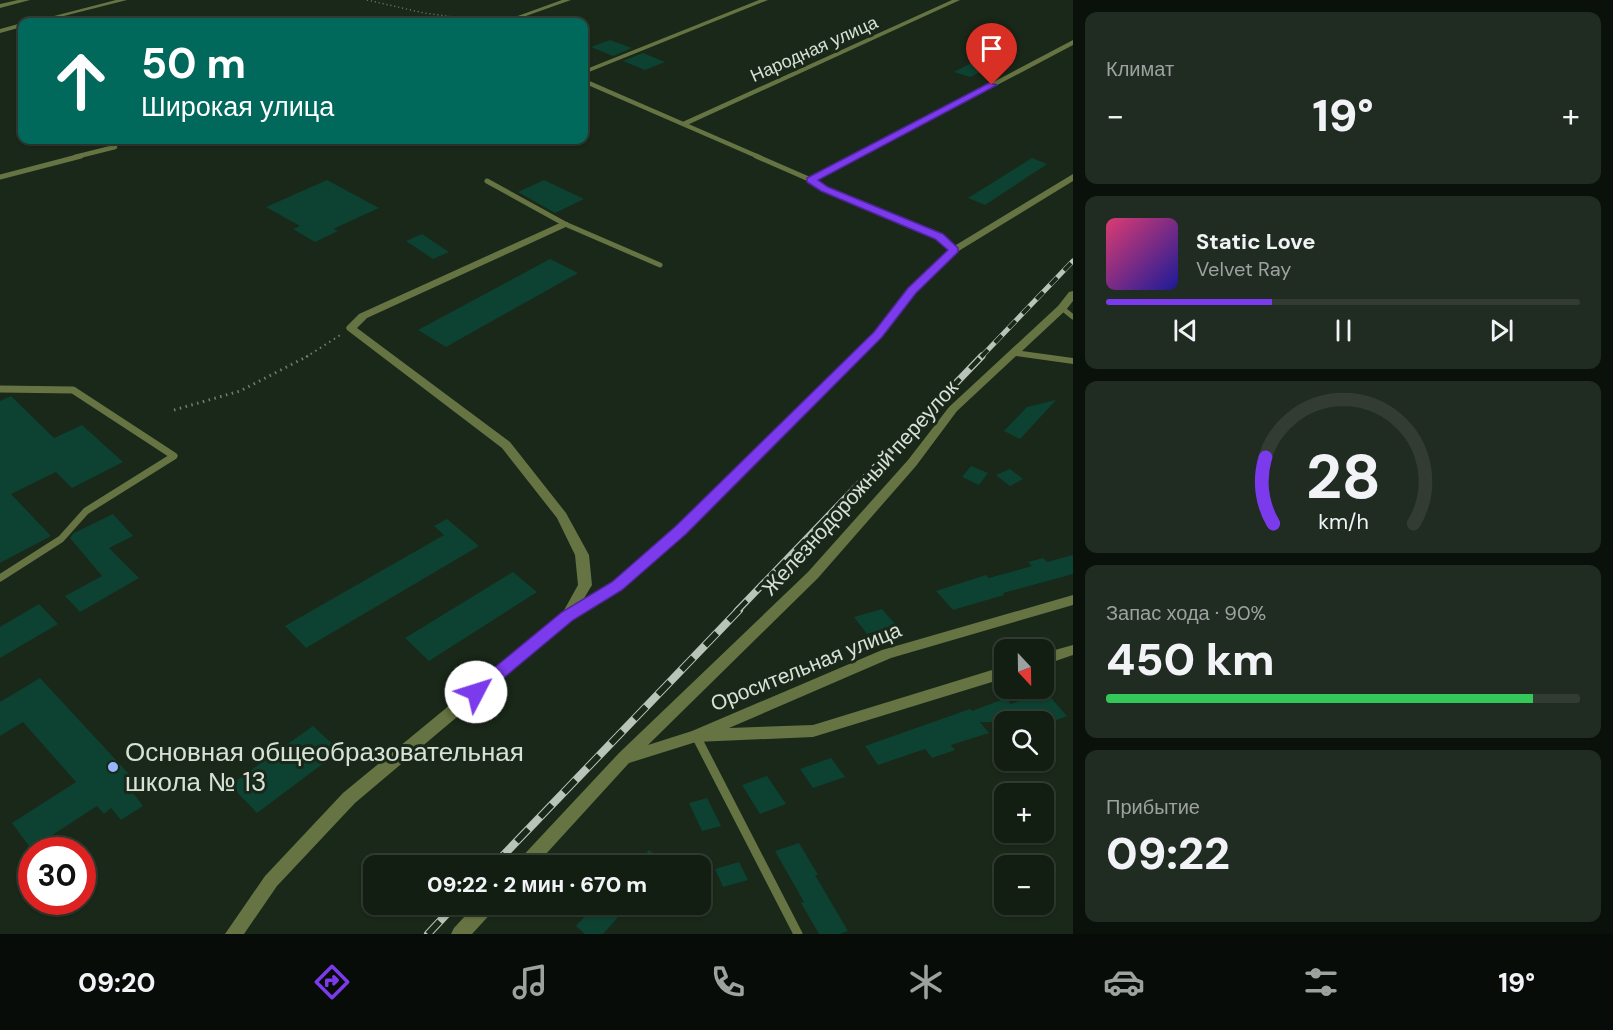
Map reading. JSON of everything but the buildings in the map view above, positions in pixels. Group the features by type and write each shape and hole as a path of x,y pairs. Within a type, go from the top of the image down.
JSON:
{"street":[{"path":"0,6 27,0"},
{"path":"50,18 124,0"},
{"path":"516,18 568,0"},
{"path":"588,70 765,0"},
{"name":"Народная улица","path":"682,124 957,0"},
{"path":"0,31 18,26"},
{"path":"811,180 1073,42"},
{"path":"234,934 271,881 349,798 568,616 617,586 681,530 878,334 912,291 954,250 1073,177"},
{"path":"565,224 363,316 351,328 506,446 562,516 582,555 585,585 568,616"},
{"name":"Железнодорожный переулок","path":"624,758 813,575 912,463 953,410 1062,308 1073,294"},
{"path":"1015,353 1073,361"},
{"name":"Оросительная улица","path":"624,758 696,736 887,654 1073,600"},
{"path":"1054,656 1073,651"},
{"name":"Оросительная улица","path":"696,736 813,731 994,675"},
{"path":"534,855 624,758"},
{"path":"460,934 478,915"}],"lane":[{"path":"588,83 811,180 825,189 939,237 954,250"},
{"path":"0,177 115,147"},
{"path":"487,182 565,224 660,265"},
{"path":"1062,308 1073,317"},
{"path":"0,389 73,390 174,456 86,511 61,539 0,578"},
{"path":"696,736 798,934"}],"path":[{"path":"367,0 456,18"},
{"path":"174,410 204,405 238,391 313,354 351,328"}],"railway":[{"path":"981,357 1073,261"},
{"path":"737,611 982,356"},
{"path":"504,855 739,610"},
{"path":"428,934 446,915"}],"place":[{"name":"Основная общеобразовательная школа № 13","path":"113,767"}],"route":[{"path":"476,692 568,616 617,586 681,530 878,334 912,291 954,250 939,237 825,189 811,180 992,85"}]}
